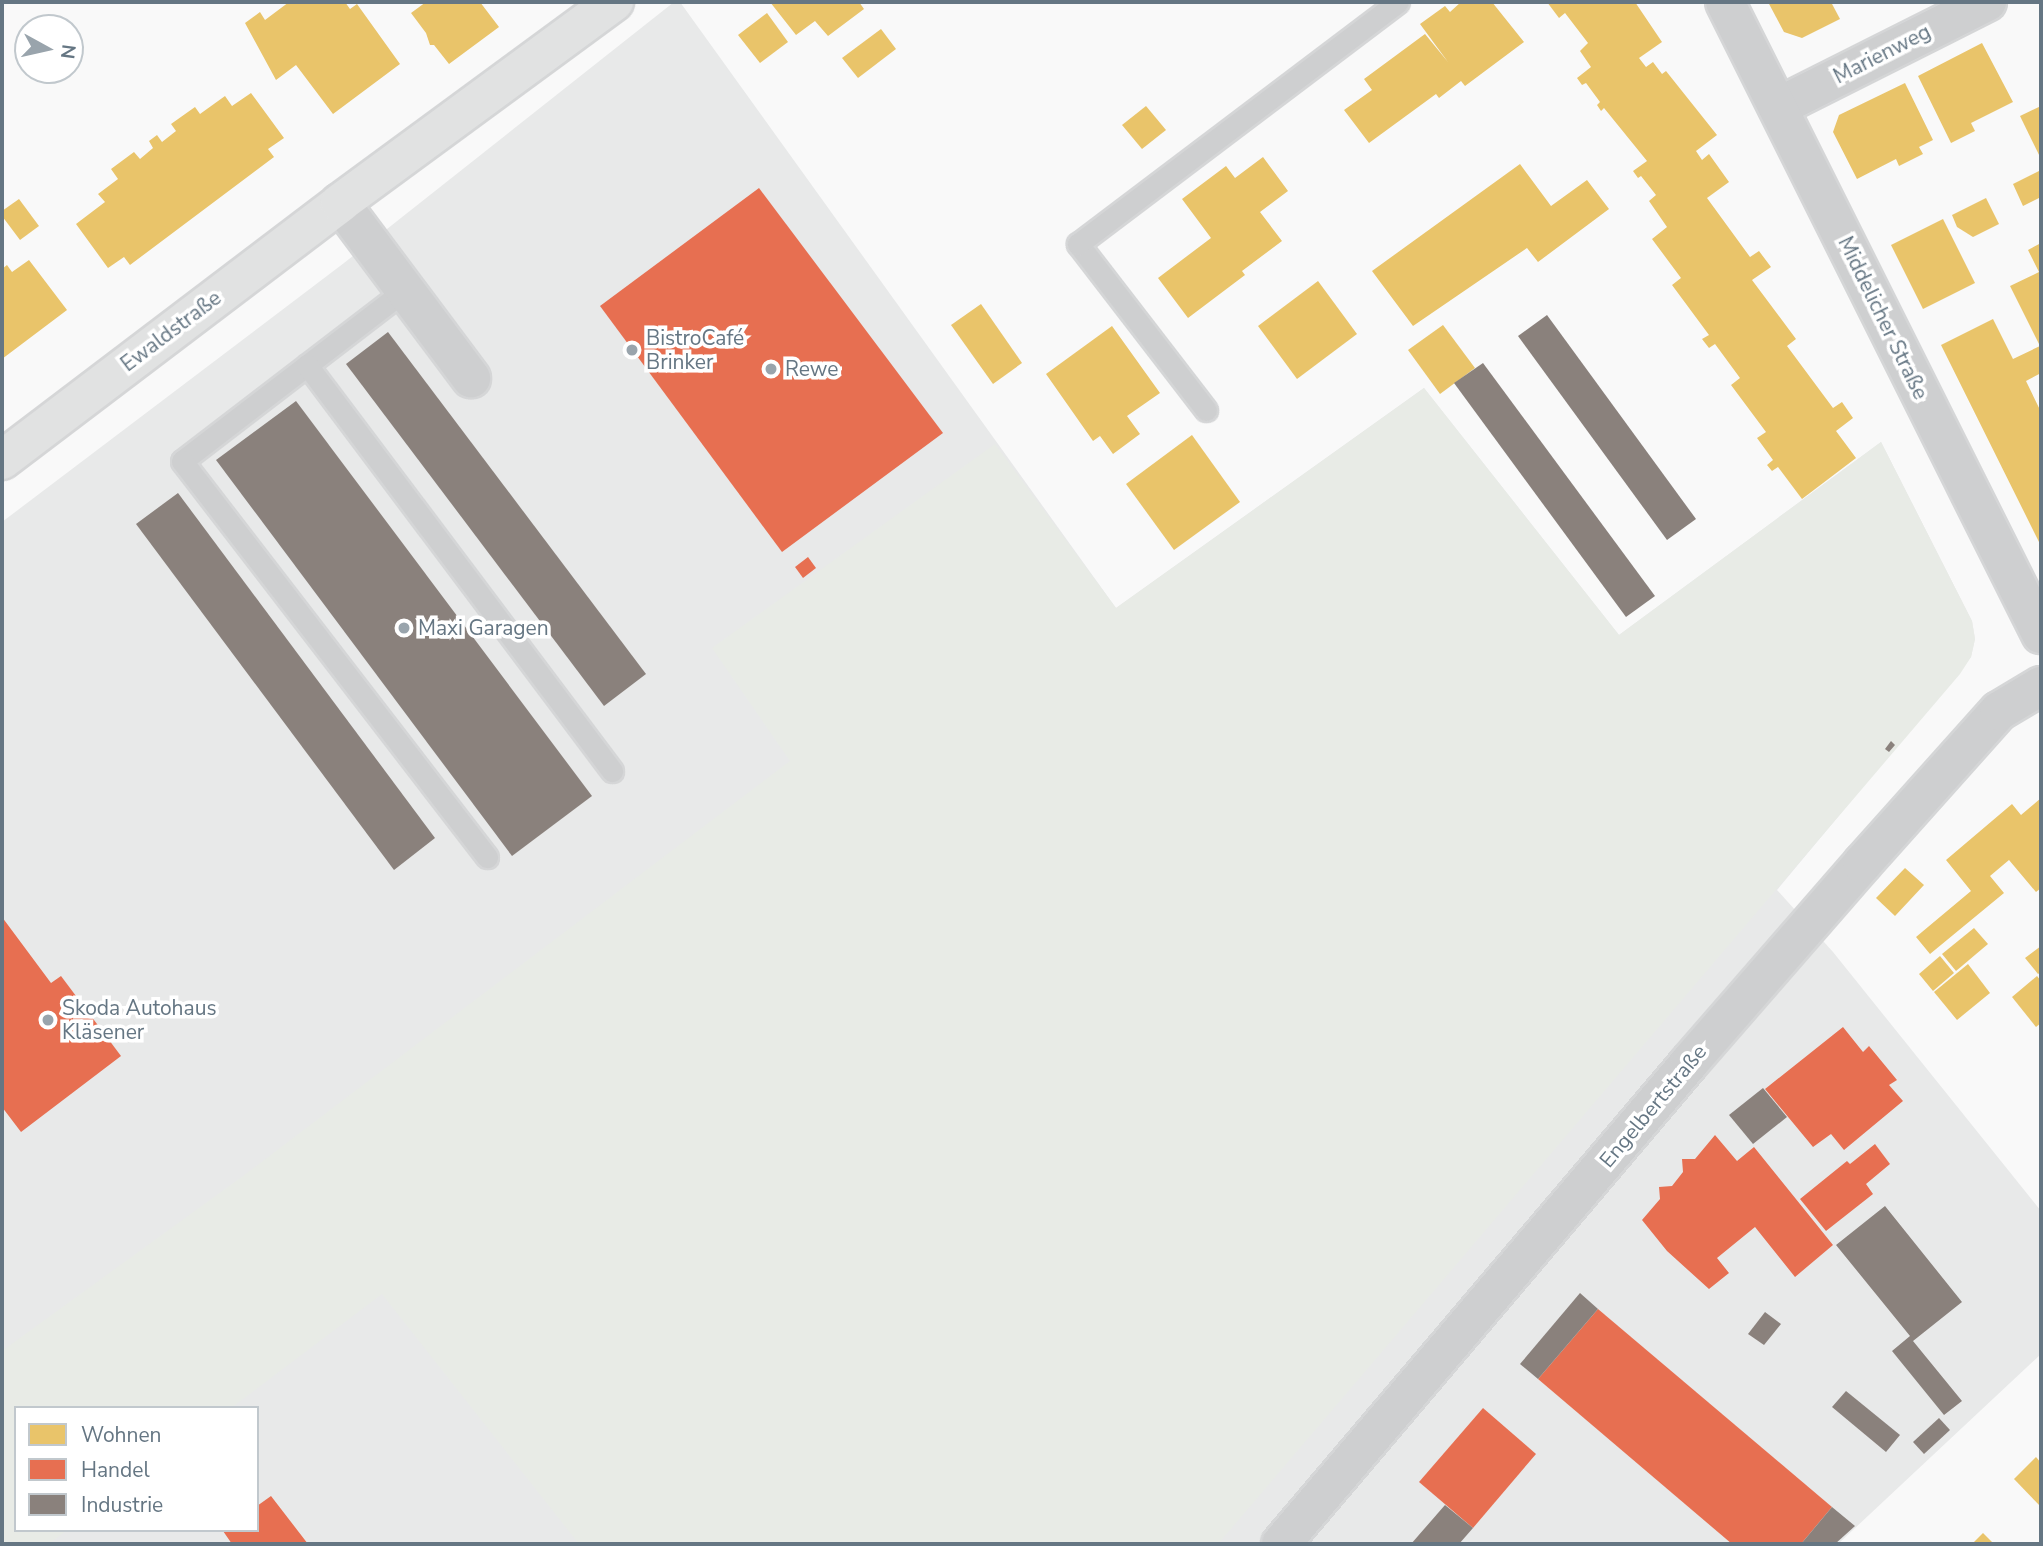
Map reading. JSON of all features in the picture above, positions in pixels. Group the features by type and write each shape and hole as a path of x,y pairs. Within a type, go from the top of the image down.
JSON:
{"main road":[{"name":"Ewaldstraße","path":"2,460 340,203 614,2"}],"street":[{"name":"Middelicher Straße","path":"1725,2 2041,634"},
{"name":"Marienweg","path":"1778,107 1987,2"},
{"path":"340,203 471,378"},
{"name":"Engelbertstraße","path":"1281,1544 1689,1063 1862,864 1999,711 2041,686"}],"lane":[{"path":"1206,410 1078,244 1398,2"},
{"path":"405,290 182,461 487,857"},
{"path":"307,365 612,771"}],"shaded area":[{"path":"674,2 680,2 1116,608 1424,388 1619,635 1881,442 1972,621 1975,639 1971,657 1777,890 1833,952 2041,1211 2041,1354 1838,1544 2,1544 2,522 344,263"},
{"path":"1424,388 1619,635 1881,442 1972,621 1975,639 1971,657 1960,674 1218,1544 579,1544 382,1294 234,1406 14,1406 14,1532 64,1532 49,1544 2,1544 2,1351 243,1176 790,761 712,648 995,444 1116,608"}],"building: Wohnen":[{"path":"289,2 345,2 350,9 357,4 400,64 333,114 296,65 276,80 245,23 260,12 265,20"},
{"path":"426,2 480,2 499,27 449,64 434,45 430,45 426,33 411,13"},
{"path":"770,2 859,2 864,9 828,36 815,21 796,35"},
{"path":"1461,2 1492,2 1524,42 1465,86 1461,81 1439,98 1436,94 1369,143 1344,110 1372,90 1364,79 1425,34 1448,62 1420,24 1445,6 1450,12"},
{"path":"1547,2 1635,2 1662,42 1639,58 1646,67 1653,62 1662,74 1666,71 1717,135 1696,151 1702,160 1709,154 1729,182 1707,198 1750,257 1759,251 1771,267 1752,280 1796,339 1787,346 1833,408 1842,402 1853,418 1836,431 1856,458 1802,499 1778,467 1772,471 1767,465 1773,460 1757,438 1766,432 1731,385 1740,378 1715,344 1709,348 1702,339 1709,335 1672,285 1681,278 1652,239 1667,227 1649,201 1656,195 1641,176 1638,178 1633,171 1647,161 1604,108 1601,111 1597,105 1600,102 1586,83 1582,85 1577,78 1591,67 1580,51 1588,43 1565,13 1559,18"},
{"path":"1768,2 1831,2 1840,19 1802,38 1784,32"},
{"path":"767,13 788,42 760,63 738,35"},
{"path":"881,29 896,49 858,78 842,58"},
{"path":"1982,43 2013,102 1971,123 1975,131 1951,143 1918,76"},
{"path":"1905,83 1933,140 1919,147 1923,154 1899,166 1896,159 1857,179 1833,132 1839,115"},
{"path":"251,93 284,138 268,149 274,157 130,265 124,257 108,268 76,224 105,202 98,194 118,179 111,169 134,152 140,159 153,148 149,141 157,135 162,142 176,131 171,124 195,107 200,114 225,96 232,106"},
{"path":"1146,106 1166,130 1142,149 1122,125"},
{"path":"2041,106 2041,159 2020,116"},
{"path":"1263,157 1288,191 1260,212 1282,241 1242,271 1245,275 1188,318 1158,278 1211,238 1182,199 1226,166 1235,178"},
{"path":"1520,164 1551,206 1587,180 1609,209 1538,262 1527,248 1413,326 1372,271"},
{"path":"2041,170 2041,197 2023,206 2013,184"},
{"path":"1986,198 1999,224 1973,237 1957,227 1952,215"},
{"path":"19,199 39,226 20,240 2,216 2,211"},
{"path":"1943,219 1975,283 1923,309 1891,245"},
{"path":"2041,243 2041,373 2026,381 2041,412 2041,546 1941,345 1993,319 2013,359 2040,346 2010,286 2039,272 2028,250"},
{"path":"29,260 67,310 2,359 2,269 7,265 12,272"},
{"path":"1318,281 1357,334 1297,379 1258,326"},
{"path":"981,304 1022,363 993,384 951,325"},
{"path":"1443,325 1475,368 1440,394 1408,350"},
{"path":"1112,326 1160,393 1127,416 1140,434 1113,454 1100,436 1093,441 1046,374"},
{"path":"1192,435 1240,502 1174,550 1126,484"},
{"path":"2041,798 2041,888 2036,892 2009,860 1990,876 2004,893 1930,954 1916,937 1971,891 1946,860 2012,804 2021,815"},
{"path":"1905,868 1924,885 1895,916 1876,898"},
{"path":"1974,928 1988,944 1956,971 1942,954"},
{"path":"2041,946 2041,972 2038,974 2025,958"},
{"path":"1940,956 1954,973 1933,991 1919,974"},
{"path":"1968,964 1990,993 1957,1020 1934,992"},
{"path":"2037,976 2041,981 2041,1023 2036,1027 2012,997"},
{"path":"2036,1457 2041,1463 2041,1507 2014,1479"},
{"path":"1983,1533 1994,1544 1972,1544"}],"building: Handel":[{"name":"Rewe","path":"759,188 943,433 782,552 600,306"},
{"path":"808,557 816,568 803,578 795,567"},
{"name":"Skoda Autohaus Kläsener","path":"2,917 51,983 61,976 121,1056 21,1132 2,1107"},
{"path":"1843,1027 1863,1052 1869,1046 1897,1080 1889,1085 1903,1101 1844,1150 1831,1134 1813,1147 1765,1089"},
{"path":"1715,1135 1737,1161 1754,1147 1833,1245 1795,1277 1755,1227 1717,1258 1729,1273 1709,1289 1667,1251 1642,1220 1660,1199 1659,1187 1672,1186 1683,1172 1682,1159 1695,1159"},
{"path":"1875,1144 1890,1164 1866,1184 1873,1194 1826,1231 1800,1199 1847,1161 1850,1164"},
{"path":"1598,1309 1832,1507 1801,1544 1732,1544 1538,1379"},
{"path":"1483,1408 1536,1454 1473,1528 1419,1482"},
{"path":"271,1496 308,1544 232,1544 224,1532 259,1532 259,1505"}],"building: Industrie":[{"path":"1547,315 1696,519 1667,540 1518,336"},
{"path":"388,332 646,674 604,706 346,364"},
{"path":"1483,363 1655,596 1626,617 1454,383"},
{"path":"296,401 592,796 512,856 216,460"},
{"path":"178,493 435,838 394,870 136,524"},
{"path":"1891,741 1895,745 1889,752 1885,749"},
{"path":"1763,1088 1787,1117 1753,1144 1729,1115"},
{"path":"1885,1206 1962,1302 1913,1341 1962,1401 1944,1415 1892,1351 1910,1336 1836,1245"},
{"path":"1580,1293 1598,1309 1538,1379 1520,1364"},
{"path":"1765,1312 1781,1324 1764,1345 1748,1334"},
{"path":"1846,1391 1900,1435 1886,1452 1832,1407"},
{"path":"1939,1418 1950,1430 1924,1454 1913,1442"},
{"path":"1445,1505 1473,1528 1459,1544 1411,1544"},
{"path":"1832,1507 1855,1526 1835,1544 1801,1544"}],"place":[{"name":"BistroCafé Brinker","path":"632,350"},
{"name":"Rewe","path":"771,369"},
{"name":"Maxi Garagen","path":"404,628"},
{"name":"Skoda Autohaus Kläsener","path":"48,1020"}]}
